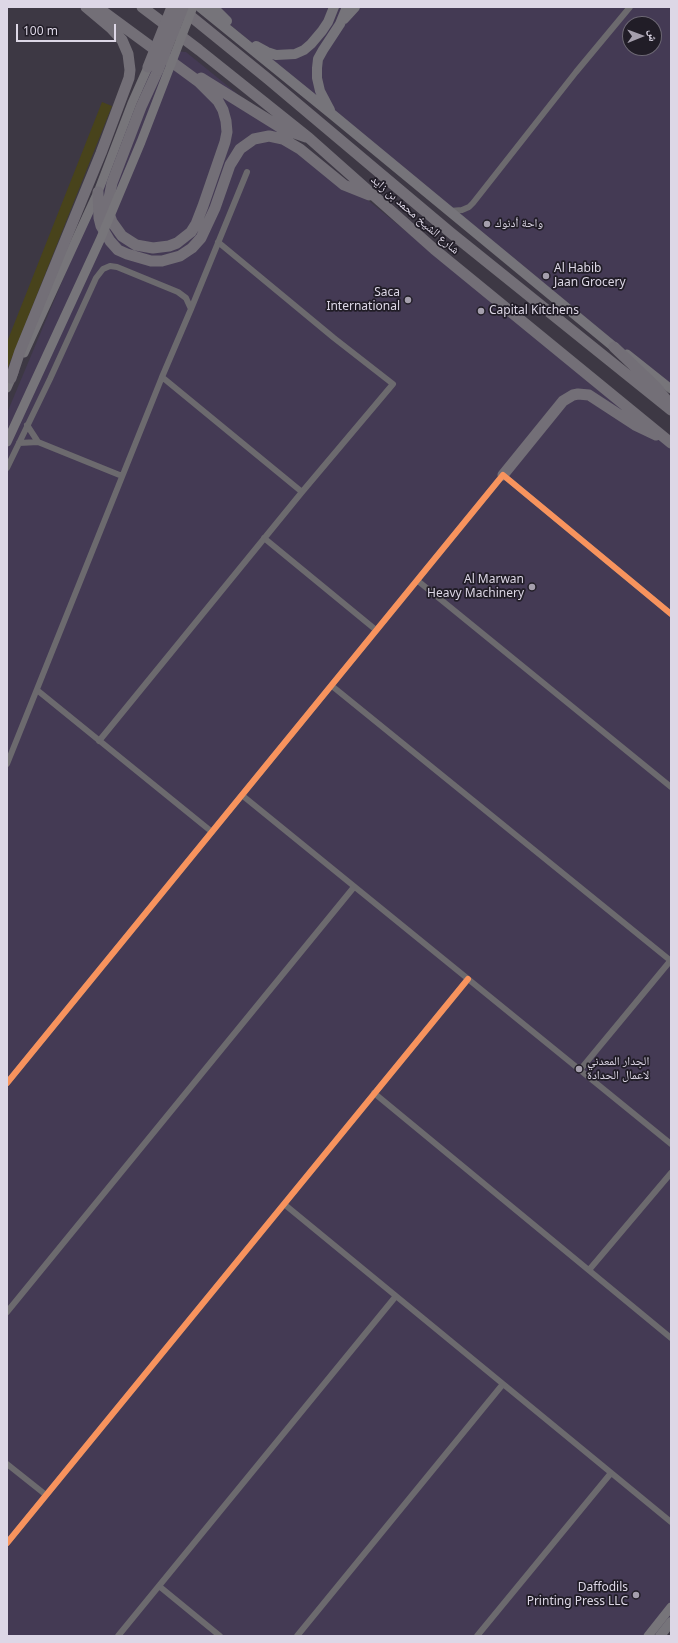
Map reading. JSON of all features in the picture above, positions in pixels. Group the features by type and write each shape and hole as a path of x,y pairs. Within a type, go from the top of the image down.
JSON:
{"highway":[{"path":"9,383 20,351 123,98 129,78 130,70 128,54 122,40 111,28 86,7"},
{"path":"97,7 186,71 210,93 223,110 226,121 227,132 225,142 204,206 190,232 173,245 153,248 136,245 122,236 112,222 108,211 108,203 112,183 142,107 153,68 172,7"},
{"name":"شارع الشيخ محمد بن زايد","path":"142,7 205,54 310,138 375,198 434,249 667,440"},
{"name":"شارع الشيخ محمد بن زايد","path":"179,7 268,79 451,233 671,410"},
{"path":"153,68 183,7"},
{"path":"186,71 225,92 283,129 294,134 310,138"},
{"path":"98,192 99,218 101,226 110,241 118,250 126,254 151,261 171,259 180,256 192,248 201,238 207,227 230,165 235,156 246,143 262,137 276,136 288,141 344,185 375,198"},
{"path":"614,347 656,387 671,406"},
{"path":"503,475 563,401 573,395 589,395 644,430 667,440"}],"main road":[{"path":"200,7 614,347"},
{"path":"213,7 240,33 267,52 276,55 295,54 311,44 328,22 334,7"},
{"path":"340,24 347,7"},
{"path":"333,115 320,91 317,78 318,59 340,24 355,7"},
{"path":"660,1636 671,1622"}],"street":[{"path":"7,442 106,226 141,142 193,7"},
{"path":"448,211 462,210 469,207 473,203 578,69 630,7"},
{"path":"9,383 30,342 98,192 132,103 153,68"},
{"path":"7,764 162,376 247,172"},
{"path":"99,741 264,538 393,384 334,338 218,242"},
{"path":"7,468 96,278 104,269 110,266 117,267 178,292 186,298 191,309"},
{"path":"614,347 628,355 671,389"},
{"path":"162,376 302,492"},
{"path":"27,425 38,442"},
{"path":"19,443 38,442 122,476"},
{"path":"7,1083 243,796 503,475 671,614"},
{"path":"264,538 376,630"},
{"path":"418,581 671,787"},
{"path":"332,686 671,960 580,1070"},
{"path":"37,690 212,832"},
{"path":"243,796 671,1144"},
{"path":"7,1312 354,887"},
{"path":"7,1543 468,979"},
{"path":"374,1093 671,1338"},
{"path":"589,1270 671,1173"},
{"path":"284,1204 671,1522"},
{"path":"118,1636 396,1296"},
{"path":"297,1636 503,1384"},
{"path":"7,1464 46,1495"},
{"path":"477,1636 611,1473"},
{"path":"159,1586 220,1636"},
{"path":"648,1636 671,1607"}],"shaded area":[{"path":"211,7 671,7 671,392 211,9"},
{"path":"159,50 186,52 671,447 671,1628 665,1636 7,1636 7,413"},
{"path":"102,102 112,106 7,370 7,342"}],"cycle path":[{"path":"7,1083 503,475 671,614"},
{"path":"7,1543 468,979"}],"place":[{"name":"واحة أدنوك","path":"487,224"},
{"name":"Al Habib Jaan Grocery","path":"546,276"},
{"name":"Saca International","path":"408,300"},
{"name":"Capital Kitchens","path":"481,311"},
{"name":"Al Marwan Heavy Machinery","path":"532,587"},
{"name":"الجدار المعدني لاعمال الحدادة","path":"579,1069"},
{"name":"Daffodils Printing Press LLC","path":"636,1595"}]}
